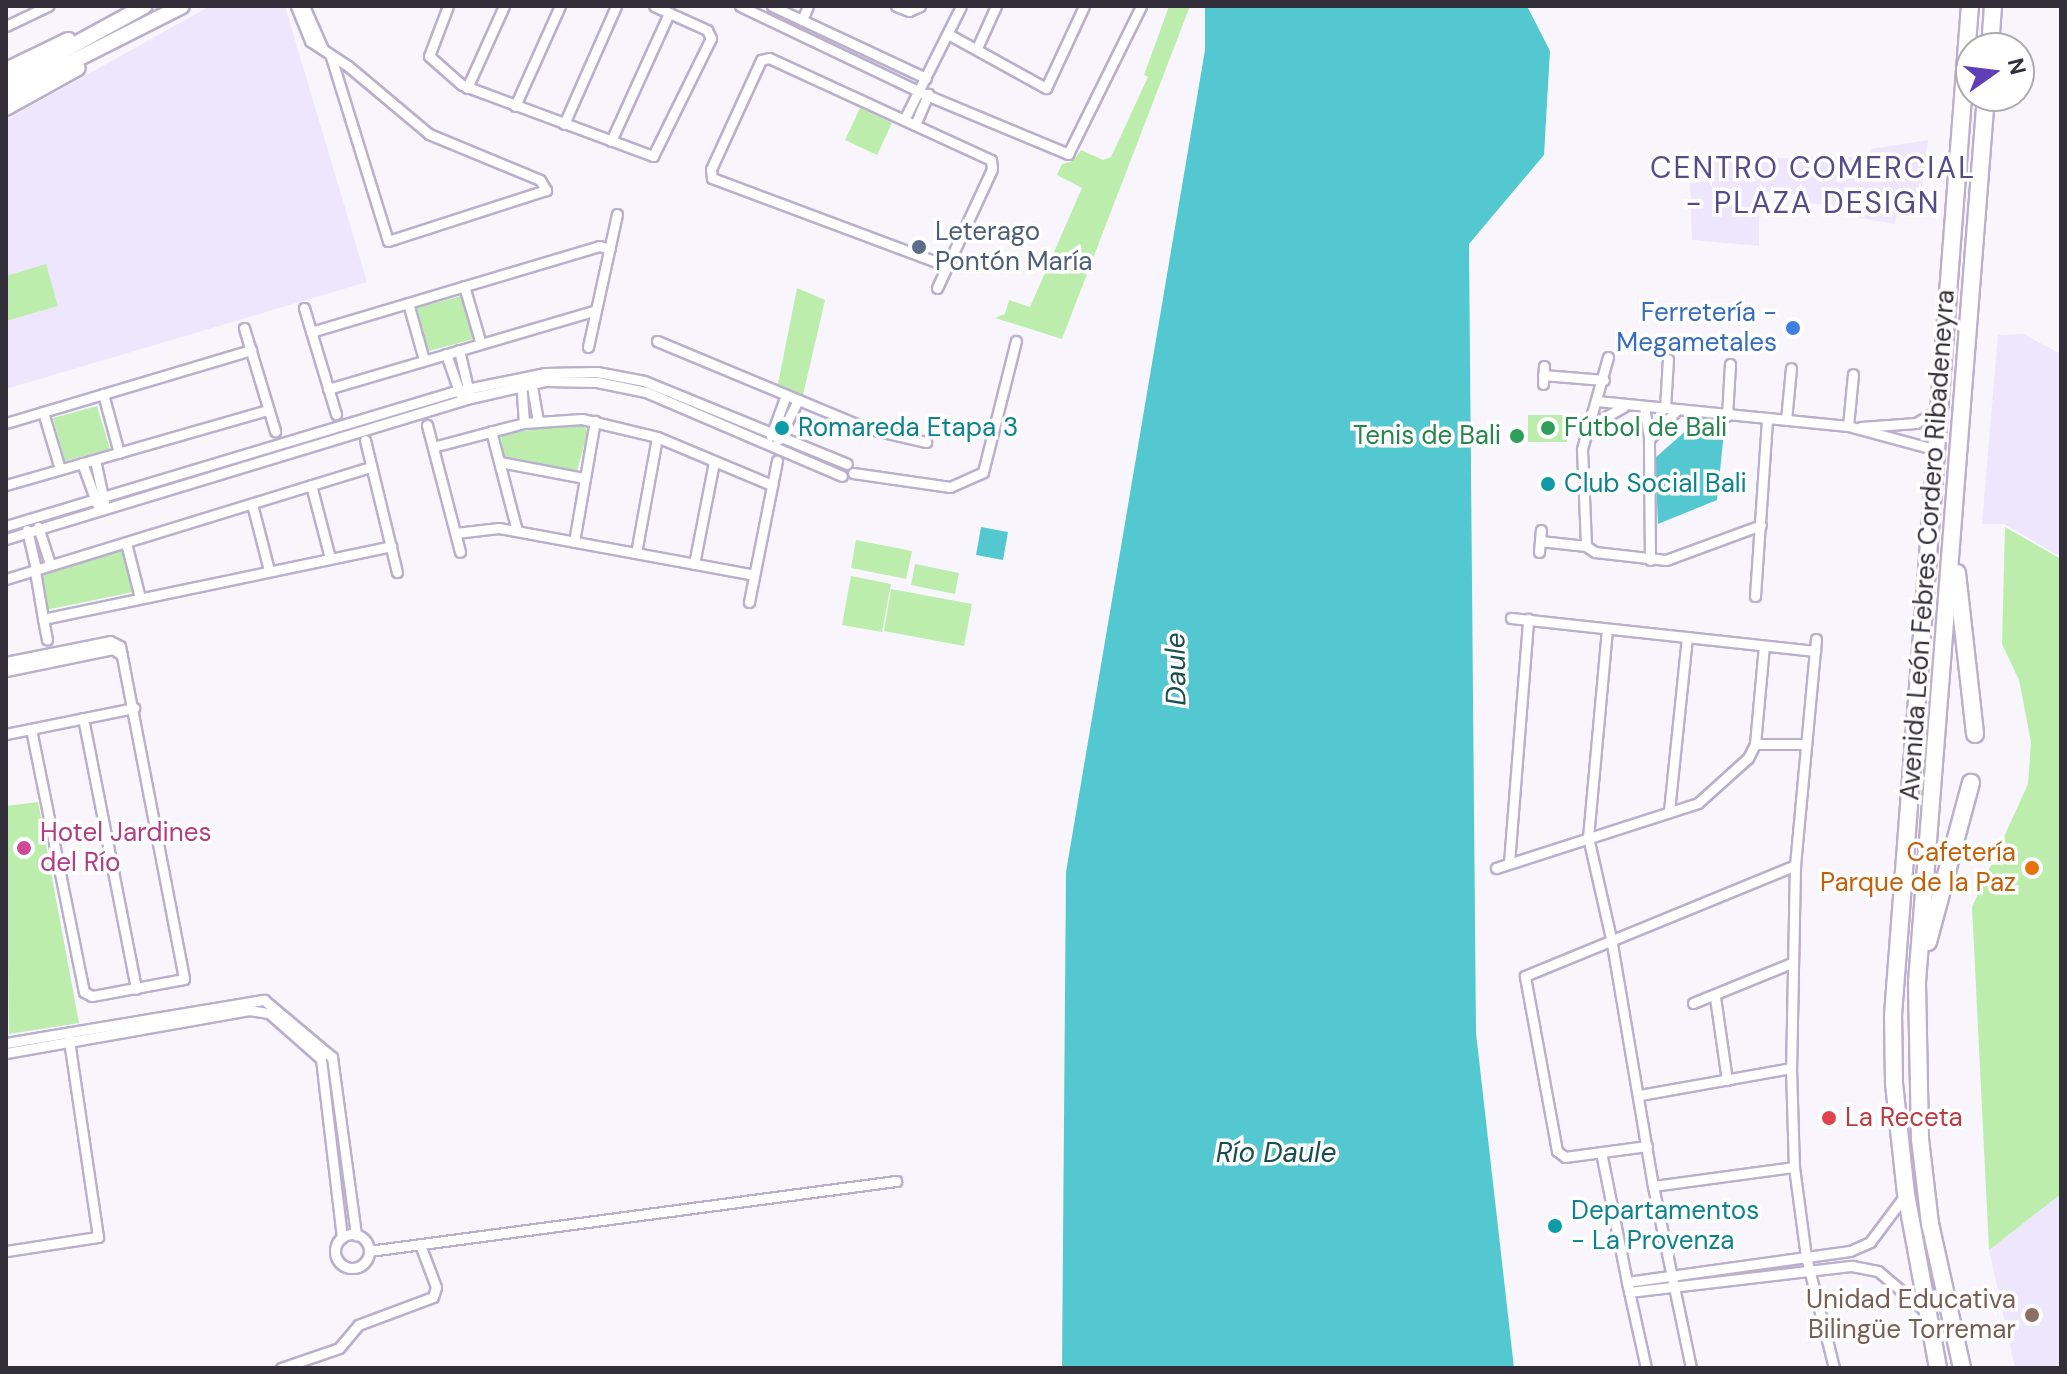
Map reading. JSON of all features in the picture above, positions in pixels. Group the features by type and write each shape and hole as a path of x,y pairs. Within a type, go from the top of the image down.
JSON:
{"highway":[{"name":"Avenida León Febres Cordero Ribadeneyra","path":"1938,1368 1924,1310 1906,1194 1894,1083 1893,1015 1970,6"},
{"path":"1991,32 1993,6"},
{"name":"Avenida León Febres Cordero Ribadeneyra","path":"1962,1368 1930,1224 1920,1139 1917,982 1985,112"},
{"path":"1952,533 1975,734"},
{"path":"1917,982 1971,783"}],"main road":[{"path":"6,95 182,6"},
{"path":"6,70 143,7"},
{"path":"6,82 143,7"},
{"path":"6,108 50,87 128,35"}],"street":[{"path":"6,26 48,6"},
{"path":"296,6 307,38 328,54 439,142 540,180 546,190 388,241 328,54 304,6"},
{"path":"448,6 429,56 467,88 653,156 667,137 711,38 707,30 654,6"},
{"path":"467,88 504,6"},
{"path":"515,106 560,6"},
{"path":"564,124 616,6"},
{"path":"740,6 924,94 1071,153 1141,6"},
{"path":"772,6 926,78"},
{"path":"802,20 808,6"},
{"path":"896,6 909,11 920,6"},
{"path":"915,125 926,78 961,6"},
{"path":"977,48 996,6"},
{"path":"948,34 977,48 980,56 1046,88 1084,6"},
{"path":"611,141 669,13"},
{"path":"937,288 992,163 915,125 763,58 711,176 945,265"},
{"path":"904,120 924,94"},
{"path":"588,347 617,214"},
{"path":"311,332 599,246 610,249"},
{"path":"464,286 481,344"},
{"path":"408,303 424,360"},
{"path":"304,308 336,414"},
{"path":"328,389 596,310"},
{"path":"244,328 275,431"},
{"path":"657,341 866,428 926,442"},
{"path":"6,526 457,391 468,394 533,383 597,382 646,392 842,476 840,468 850,468 950,487 983,472 1016,341"},
{"path":"6,423 251,350"},
{"path":"459,350 468,394"},
{"path":"446,354 457,391"},
{"path":"1586,546 1581,459 1608,357"},
{"path":"1665,408 1668,359"},
{"path":"1727,416 1730,364"},
{"path":"1786,420 1791,368"},
{"path":"6,539 525,374 597,372 644,381 850,468"},
{"path":"525,374 533,383 538,421"},
{"path":"524,423 518,385 525,374"},
{"path":"1853,374 1853,426"},
{"path":"1544,375 1604,380"},
{"path":"103,394 119,453"},
{"path":"772,444 771,433 786,395"},
{"path":"772,444 782,437 798,400"},
{"path":"1597,401 1853,426 1916,423 1937,411"},
{"path":"1590,426 1624,406"},
{"path":"1644,406 1649,439 1650,560"},
{"path":"6,485 268,410"},
{"path":"1649,439 1677,410"},
{"path":"43,412 60,469"},
{"path":"1755,596 1767,418"},
{"path":"574,542 595,421"},
{"path":"433,447 524,423 595,421 657,437 772,485"},
{"path":"427,425 460,552"},
{"path":"1853,426 1934,449"},
{"path":"491,431 517,531"},
{"path":"636,553 657,437"},
{"path":"365,440 397,572"},
{"path":"95,460 105,497 103,509"},
{"path":"749,602 777,461"},
{"path":"500,462 584,478"},
{"path":"694,564 714,462"},
{"path":"82,463 93,501 103,509"},
{"path":"6,579 371,467"},
{"path":"311,485 330,558"},
{"path":"252,504 269,570"},
{"path":"30,519 40,529 50,565"},
{"path":"30,519 26,533 36,570 47,640"},
{"path":"1541,530 1540,546 1586,546 1595,552 1650,560 1671,559 1761,525"},
{"path":"456,533 480,527 517,531 754,575"},
{"path":"126,543 140,598"},
{"path":"43,619 391,546"},
{"path":"1511,618 1815,651"},
{"path":"1509,863 1528,619"},
{"path":"1607,629 1588,837 1611,938 1640,1095 1670,1281 1691,1368"},
{"path":"1669,811 1687,637"},
{"path":"1816,639 1789,964 1791,1068 1794,1167 1808,1271 1834,1368"},
{"path":"6,662 110,641 120,646 187,971 181,980 92,996 82,989 31,729"},
{"path":"1496,868 1698,803 1748,758 1755,744 1764,646"},
{"path":"6,671 113,649 123,656"},
{"path":"6,734 134,708"},
{"path":"83,718 136,989"},
{"path":"1755,744 1806,744"},
{"path":"1647,1146 1565,1157 1554,1147 1525,976 1611,938 1795,865"},
{"path":"1693,1003 1715,997 1789,964"},
{"path":"1715,997 1727,1080"},
{"path":"6,1053 256,999 271,1004 332,1057 356,1235 369,1251"},
{"path":"6,1043 68,1038 249,1010 269,1013 321,1059 342,1238 336,1257 348,1268 363,1264 369,1251"},
{"path":"6,1251 98,1237 68,1038"},
{"path":"1640,1095 1791,1068"},
{"path":"1601,1152 1646,1368"},
{"path":"1653,1186 1794,1167"},
{"path":"369,1251 421,1247 896,1181"},
{"path":"1628,1287 1864,1246 1906,1194"},
{"path":"342,1238 356,1235"},
{"path":"281,1368 339,1348 358,1325 433,1297 436,1287 421,1247"},
{"path":"1670,1281 1852,1266 1878,1271 1924,1310"}],"shaded area":[{"path":"210,6 285,6 367,282 6,389 6,120"},
{"path":"1928,140 1919,211 1898,208 1895,224 1859,218 1858,208 1796,202 1794,194 1759,191 1759,246 1692,240 1690,183 1709,181 1709,159 1869,157 1870,149"},
{"path":"2023,334 2061,354 2061,557 2004,524 1982,524 1998,335"},
{"name":"Unidad Educativa Bilingüe Torremar","path":"2061,1194 2061,1368 2015,1368 1989,1250"}],"green space":[{"path":"1169,6 1190,6 1062,339 995,318 1005,314 1009,300 1030,307 1082,188 1057,175 1062,164 1073,161 1081,150 1103,160 1111,157 1148,77 1144,75"},
{"path":"860,108 892,123 877,155 845,140"},
{"path":"46,264 58,306 6,321 6,276"},
{"path":"797,288 825,300 803,395 778,384"},
{"path":"461,296 474,339 429,351 417,308"},
{"path":"97,406 110,449 65,461 53,418"},
{"name":"Fútbol de Bali","path":"1528,415 1567,415 1567,442 1528,442"},
{"path":"553,426 584,426 588,432 577,471 503,456 501,435"},
{"path":"2005,527 2061,559 2061,1194 1989,1250 1972,907 2028,784 2031,742 2019,680 2002,644"},
{"path":"856,540 912,551 906,579 851,568"},
{"path":"122,550 133,592 46,610 41,572"},
{"path":"915,564 959,573 955,594 911,585"},
{"path":"851,576 891,584 882,632 842,625"},
{"path":"891,589 972,604 964,646 884,631"},
{"path":"38,802 79,1023 9,1034 6,806"}],"water":[{"name":"Río Daule","path":"1205,6 1527,6 1550,51 1544,155 1469,244 1476,1033 1514,1368 1062,1368 1066,872 1205,50"},
{"path":"1688,429 1724,432 1717,500 1658,524 1655,458"},
{"path":"981,527 1008,532 1003,560 976,555"}],"place":[{"name":"Leterago Pontón María","path":"919,247"},
{"name":"Ferretería - Megametales","path":"1793,328"},
{"name":"Romareda Etapa 3","path":"782,428"},
{"name":"Fútbol de Bali","path":"1548,428"},
{"name":"Tenis de Bali","path":"1517,436"},
{"name":"Club Social Bali","path":"1548,484"},
{"name":"Hotel Jardines del Río","path":"24,848"},
{"name":"Cafetería Parque de la Paz","path":"2032,868"},
{"name":"La Receta","path":"1829,1118"},
{"name":"Departamentos - La Provenza","path":"1555,1226"},
{"name":"Unidad Educativa Bilingüe Torremar","path":"2032,1315"}],"district":[{"name":"CENTRO COMERCIAL - PLAZA DESIGN","path":"1813,185"}],"water label":[{"name":"Daule","path":"1176,669"}]}
